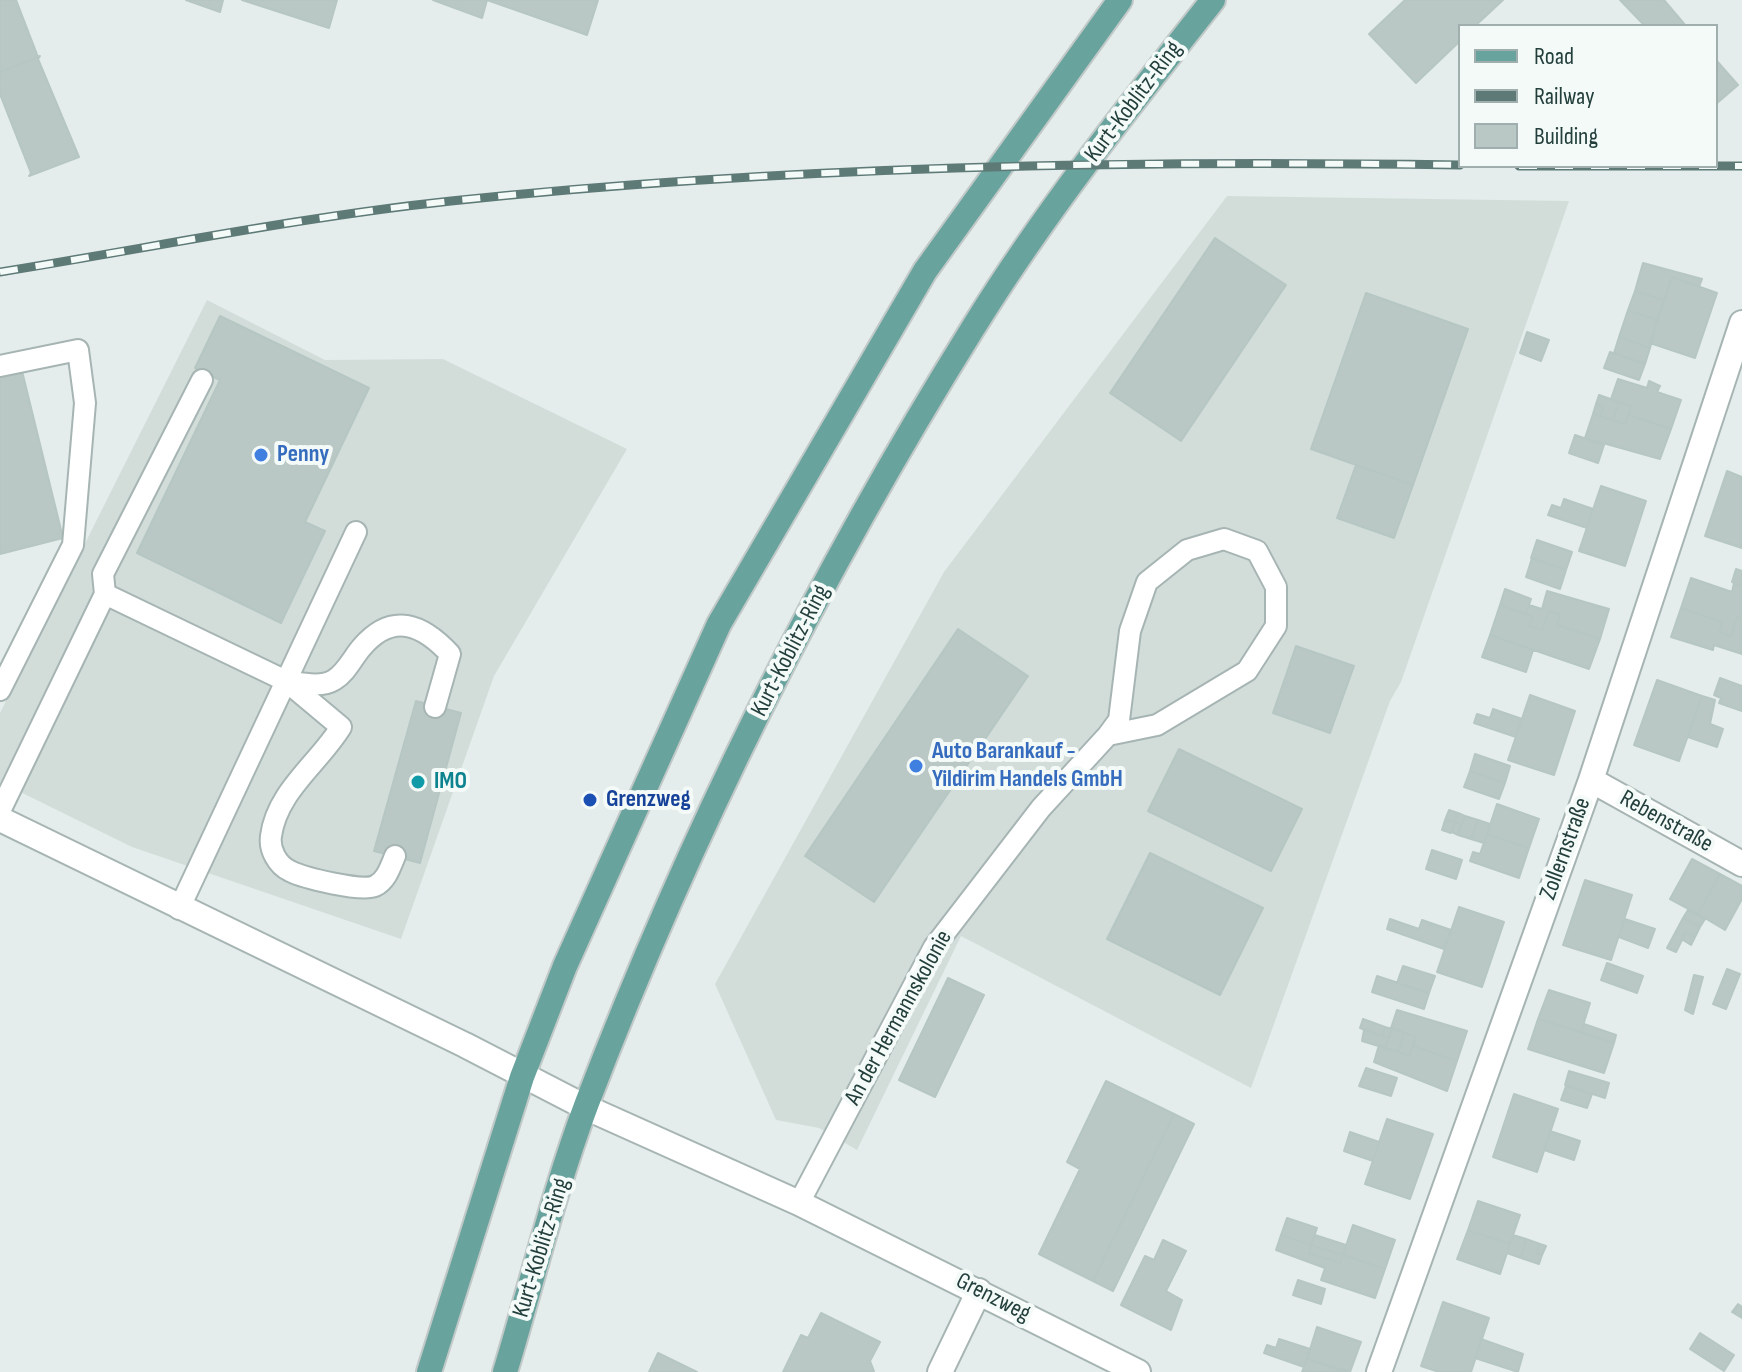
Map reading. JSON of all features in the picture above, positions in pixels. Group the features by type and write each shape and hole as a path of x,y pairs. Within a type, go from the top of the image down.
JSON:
{"main road":[{"path":"429,1372 522,1077 565,966 719,624 925,271 1120,0"},
{"name":"Kurt-Koblitz-Ring","path":"505,1372 585,1107 706,821 827,580 974,326 1107,135 1213,0"}],"street":[{"name":"Zollernstraße","path":"1379,1372 1591,780 1742,323"},
{"name":"Rebenstraße","path":"1591,780 1742,864"},
{"path":"0,819 179,909 465,1045 522,1077"},
{"name":"Grenzweg","path":"522,1077 799,1203 1138,1372"},
{"path":"940,1372 979,1291"}],"lane":[{"path":"0,366 78,350 85,403 73,545 0,690"},
{"path":"0,811 105,594 103,574 202,380"},
{"path":"179,909 356,532"},
{"name":"An der Hermannskolonie","path":"799,1203 934,947 1041,808 1119,720 1130,631 1147,582 1187,550 1224,539 1257,551 1276,587 1276,626 1247,671 1157,725 1108,735"},
{"path":"105,594 286,681 341,727 331,744 299,776 282,806 271,833 270,846 277,861 289,871 363,889 377,885 387,876 395,856"},
{"path":"286,681 316,685 333,681 364,644 384,629 404,624 430,632 450,654 435,707"}],"shaded area":[{"path":"1227,196 1569,201 1401,682 1390,701 1251,1088 961,936 857,1150 819,1128 776,1120 715,984 944,572"},
{"path":"207,300 325,360 443,359 627,449 494,676 401,939 132,847 0,782 0,713"}],"building":[{"path":"0,0 16,0 38,57 0,72"},
{"path":"186,0 223,0 220,12"},
{"path":"242,0 337,0 329,28"},
{"path":"433,0 487,0 482,18"},
{"path":"487,0 598,0 587,35"},
{"path":"1405,0 1503,0 1477,24 1458,24 1458,43 1416,83 1369,34"},
{"path":"1620,0 1664,0 1684,24 1643,24"},
{"path":"40,56 38,59 79,157 29,176 31,173 0,94 0,72"},
{"path":"1718,62 1738,85 1718,102"},
{"path":"1215,238 1286,285 1181,441 1110,393"},
{"path":"1643,263 1702,279 1699,287 1672,277 1664,300 1635,291"},
{"path":"1672,277 1717,293 1695,358 1650,343"},
{"path":"1635,291 1664,300 1657,320 1628,310"},
{"path":"1366,293 1468,329 1413,485 1311,449"},
{"path":"1628,310 1657,320 1650,348 1619,337"},
{"name":"Penny","path":"220,316 369,388 305,522 325,531 281,623 137,553 220,380 195,368"},
{"path":"1527,332 1549,340 1541,361 1520,353"},
{"path":"1619,337 1650,348 1645,364 1614,353"},
{"path":"1610,352 1645,364 1639,380 1604,368"},
{"path":"22,371 63,538 0,554 0,377"},
{"path":"1618,379 1647,388 1649,381 1660,386 1657,392 1681,400 1671,429 1628,415 1632,406 1611,399"},
{"path":"1599,395 1619,402 1613,420 1600,416 1604,407 1596,404"},
{"path":"1619,402 1632,406 1625,424 1613,420"},
{"path":"1596,404 1604,407 1600,416 1593,414"},
{"path":"1593,414 1625,424 1628,415 1671,429 1660,459 1585,438"},
{"path":"1575,435 1604,445 1598,463 1569,453"},
{"path":"1356,465 1413,485 1394,538 1337,518"},
{"path":"1727,471 1742,477 1742,548 1705,536"},
{"path":"1601,486 1646,501 1625,566 1579,551"},
{"path":"1564,499 1593,509 1587,528 1548,515 1552,505 1561,508"},
{"path":"1537,540 1572,552 1566,570 1531,558"},
{"path":"1532,558 1566,570 1560,589 1526,577"},
{"path":"1736,569 1742,571 1742,586 1732,582"},
{"path":"1691,578 1732,592 1734,583 1742,586 1742,619 1737,617 1731,636 1719,632 1722,622 1681,608"},
{"path":"1505,589 1531,599 1526,614 1500,605"},
{"path":"1547,591 1609,609 1600,639 1557,625 1560,615 1549,611 1542,630 1529,626 1533,617 1526,614 1529,605 1542,609"},
{"path":"1500,605 1533,617 1529,626 1542,630 1549,611 1560,615 1557,625 1600,639 1589,669 1490,635"},
{"path":"1681,608 1722,622 1719,632 1731,636 1737,617 1742,619 1742,654 1714,645 1713,650 1671,637"},
{"name":"Auto Barankauf - Yildirim Handels GmbH","path":"958,629 1028,676 874,902 805,856"},
{"path":"1490,635 1533,650 1526,672 1482,657"},
{"path":"1296,646 1354,666 1330,733 1273,713"},
{"path":"1720,678 1742,686 1742,711 1719,703 1721,698 1714,695"},
{"path":"1657,680 1702,696 1679,761 1634,745"},
{"path":"1530,695 1575,711 1554,775 1508,760"},
{"path":"1702,696 1715,700 1710,724 1723,729 1717,747 1688,737"},
{"name":"IMO","path":"416,701 461,713 420,863 374,851"},
{"path":"1493,709 1522,719 1516,737 1474,723 1477,714 1490,718"},
{"path":"1179,749 1302,809 1271,871 1148,811"},
{"path":"1475,754 1510,766 1505,783 1470,771"},
{"path":"1470,771 1505,783 1499,799 1464,787"},
{"path":"1497,804 1539,819 1529,848 1487,834"},
{"path":"1449,810 1458,813 1455,822 1445,820"},
{"path":"1458,813 1465,816 1461,825 1455,822"},
{"path":"1465,816 1478,820 1471,839 1458,835"},
{"path":"1445,820 1455,822 1451,833 1442,830"},
{"path":"1478,820 1490,824 1484,843 1471,839"},
{"path":"1455,822 1461,825 1458,835 1452,832"},
{"path":"1487,834 1529,848 1519,878 1470,861 1473,852 1480,854"},
{"path":"1432,850 1462,860 1456,879 1426,869"},
{"path":"1150,853 1263,908 1220,995 1107,939"},
{"path":"1692,859 1720,874 1698,914 1670,899"},
{"path":"1720,874 1742,886 1742,899 1725,930 1698,914"},
{"path":"1585,880 1632,895 1611,960 1563,945"},
{"path":"1459,907 1504,922 1482,987 1437,972"},
{"path":"1688,910 1705,919 1700,927 1683,918"},
{"path":"1683,918 1700,927 1695,937 1686,932 1676,952 1667,948"},
{"path":"1390,919 1419,929 1422,920 1451,930 1444,949 1387,929"},
{"path":"1625,919 1655,929 1648,948 1619,937"},
{"path":"1686,932 1695,937 1691,945 1683,940"},
{"path":"1607,963 1643,976 1637,993 1601,980"},
{"path":"1403,966 1435,976 1429,993 1397,983"},
{"path":"1727,969 1740,974 1726,1009 1713,1004"},
{"path":"1694,975 1703,977 1693,1014 1685,1010"},
{"path":"1377,976 1429,993 1424,1009 1372,992"},
{"path":"948,978 984,995 935,1097 899,1080"},
{"path":"1549,990 1590,1003 1581,1032 1538,1019"},
{"path":"1397,1010 1467,1031 1457,1061 1413,1046 1416,1037 1391,1028"},
{"path":"1363,1019 1385,1027 1382,1036 1360,1028"},
{"path":"1538,1019 1614,1043 1604,1073 1528,1049"},
{"path":"1584,1024 1616,1035 1614,1043 1581,1032"},
{"path":"1385,1027 1392,1029 1389,1038 1382,1036"},
{"path":"1392,1029 1404,1033 1398,1052 1385,1048"},
{"path":"1364,1030 1389,1038 1385,1048 1362,1041"},
{"path":"1404,1033 1416,1037 1409,1056 1398,1052"},
{"path":"1379,1045 1409,1056 1413,1046 1457,1061 1447,1091 1374,1062"},
{"path":"1366,1068 1397,1078 1391,1096 1359,1086"},
{"path":"1569,1071 1609,1083 1605,1098 1565,1085"},
{"path":"1106,1081 1174,1114 1093,1281 1039,1254 1080,1169 1067,1162"},
{"path":"1566,1086 1592,1094 1587,1108 1561,1100"},
{"path":"1514,1094 1558,1109 1537,1172 1493,1157"},
{"path":"1174,1114 1194,1124 1113,1291 1093,1281"},
{"path":"1387,1119 1433,1134 1410,1199 1365,1184"},
{"path":"1550,1131 1580,1141 1574,1160 1544,1150"},
{"path":"1350,1132 1379,1142 1373,1161 1344,1151"},
{"path":"1478,1201 1520,1215 1510,1244 1468,1230"},
{"path":"1287,1218 1317,1228 1311,1245 1281,1235"},
{"path":"1353,1225 1395,1240 1385,1269 1343,1255"},
{"path":"1468,1230 1510,1244 1500,1274 1457,1259"},
{"path":"1281,1235 1311,1245 1309,1253 1340,1263 1343,1255 1385,1269 1375,1298 1321,1280 1325,1268 1276,1250"},
{"path":"1315,1235 1346,1245 1343,1255 1311,1245"},
{"path":"1513,1235 1526,1239 1521,1258 1507,1253"},
{"path":"1526,1239 1540,1244 1536,1254 1542,1255 1539,1264 1521,1258"},
{"path":"1163,1240 1186,1251 1166,1291 1182,1300 1171,1330 1121,1305 1145,1256 1154,1260"},
{"path":"1540,1244 1546,1246 1542,1255 1536,1254"},
{"path":"1311,1245 1343,1255 1340,1263 1309,1253"},
{"path":"1298,1280 1325,1289 1321,1304 1293,1295"},
{"path":"1443,1302 1489,1318 1471,1372 1439,1372 1421,1366"},
{"path":"1738,1304 1742,1307 1742,1318 1732,1312"},
{"path":"821,1313 880,1342 870,1361 874,1371 783,1372 801,1335 808,1338"},
{"path":"1317,1327 1361,1342 1350,1372 1307,1359"},
{"path":"1700,1333 1734,1355 1724,1371 1690,1349"},
{"path":"1279,1339 1310,1349 1304,1367 1264,1353 1267,1345 1276,1348"},
{"path":"1481,1339 1523,1354 1518,1372 1475,1358"},
{"path":"658,1353 697,1372 649,1372"},
{"path":"1307,1359 1346,1372 1302,1372"}],"railway":[{"path":"0,272 281,224 451,201 577,189 955,168 1207,164 1458,165"},
{"path":"1718,166 1742,166"}],"place":[{"name":"Penny","path":"261,455"},
{"name":"Auto Barankauf - Yildirim Handels GmbH","path":"916,766"},
{"name":"IMO","path":"418,782"},
{"name":"Grenzweg","path":"590,800"}]}
